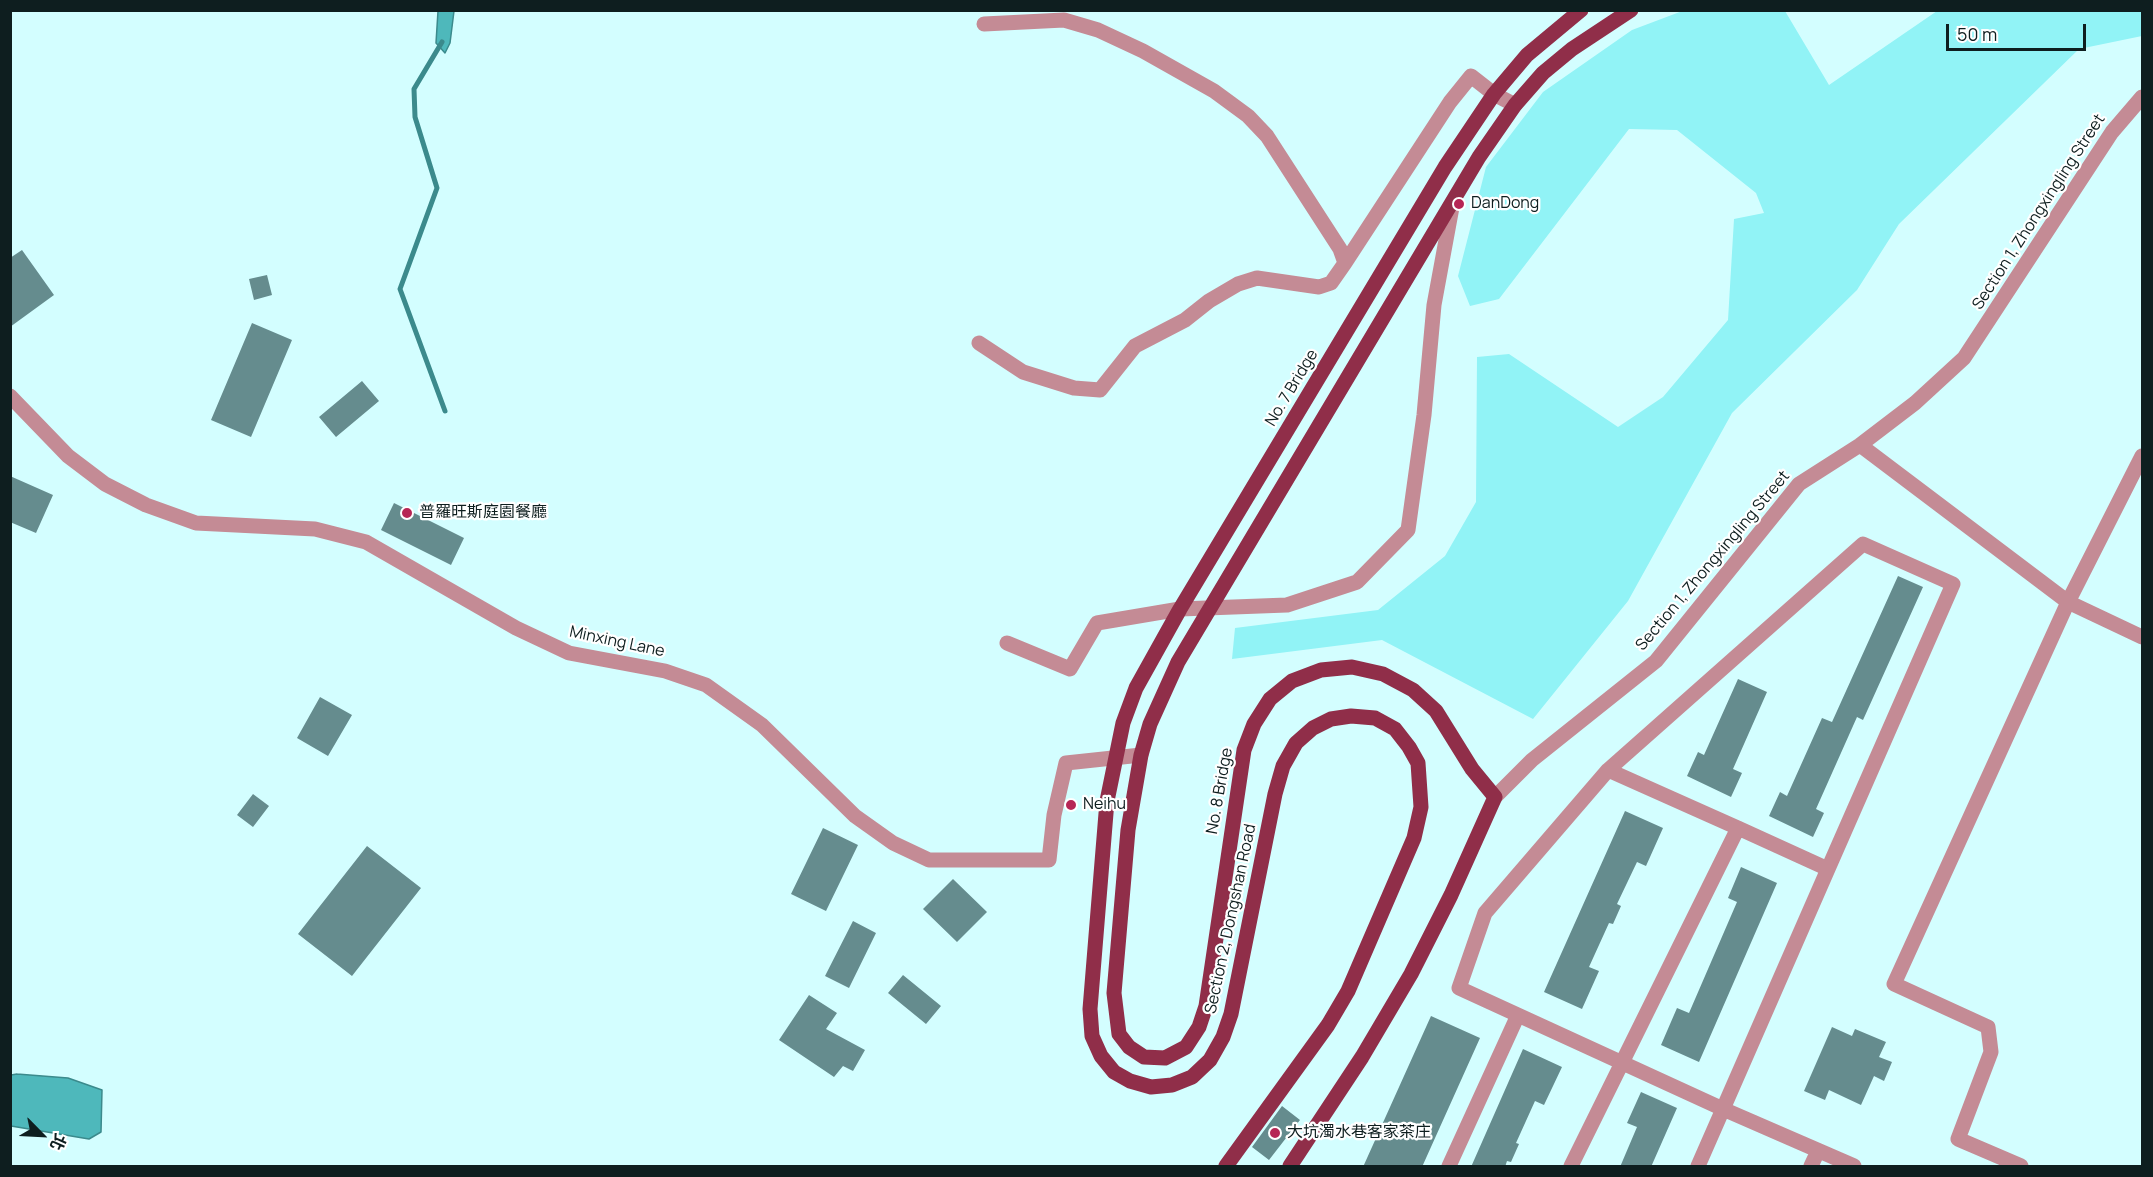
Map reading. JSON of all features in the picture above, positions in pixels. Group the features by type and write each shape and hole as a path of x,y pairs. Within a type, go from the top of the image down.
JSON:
{"main road":[{"path":"1494,94 1527,55 1563,22 1581,10"},
{"path":"1453,199 1515,105 1543,73 1572,49 1631,10"},
{"name":"No. 7 Bridge","path":"1210,560 1404,235 1494,94"},
{"name":"Section 2, Dongshan Road","path":"1206,1005 1199,1028 1186,1047 1165,1058 1144,1057 1129,1047 1119,1034 1114,993 1128,830 1141,754 1162,691 1453,199"},
{"name":"Section 2, Dongshan Road","path":"1210,560 1136,688 1123,723 1115,756 1104,834 1090,981 1092,1036 1101,1056 1114,1072 1130,1082 1151,1087 1172,1085 1192,1077 1210,1060 1223,1037 1231,1014 1275,795 1283,766 1296,743 1313,728 1331,719 1351,716 1375,718 1395,729 1410,747 1418,764 1421,807 1414,838 1348,991 1328,1025 1226,1167"},
{"name":"No. 8 Bridge","path":"1206,1005 1239,775 1254,724 1270,699 1292,681 1321,670 1352,667 1383,674 1413,690 1436,711 1472,769 1495,797"},
{"name":"Section 1, Zhongxingling Street","path":"1290,1167 1362,1057 1411,974 1451,896 1495,797"}],"street":[{"path":"984,24 1064,20 1098,30 1143,51 1214,91 1248,116 1267,136 1340,249 1346,263"},
{"path":"979,343 1032,375 1074,388 1101,390 1135,346 1185,320 1209,301 1238,284 1257,278 1319,287 1331,283 1450,102 1471,76 1494,94 1515,105"},
{"name":"Section 1, Zhongxingling Street","path":"1495,797 1532,760 1656,661 1799,484 1860,445 1915,403 1964,358 2112,132 2142,97"},
{"path":"1007,643 1070,669 1097,623 1180,609 1287,605 1357,582 1408,530 1424,415 1434,305 1453,199"},
{"name":"Minxing Lane","path":"10,396 68,456 105,484 146,505 196,522 315,529 366,542 516,628 569,653 665,671 706,685 762,725 855,816 893,843 929,860 1049,860 1054,815 1066,764 1141,754"},
{"path":"1860,445 2068,602 2142,637"},
{"path":"2021,1167 1958,1139 1990,1052 1988,1028 1894,984 2068,602 2142,456"},
{"path":"1698,1167 1723,1109 1953,584 1863,544 1608,770 1485,913 1459,988 1723,1109 1854,1167"},
{"path":"1608,770 1828,869"},
{"path":"1571,1167 1738,828"},
{"path":"1449,1167 1518,1015"},
{"path":"1811,1167 1818,1150"}],"shaded area":[{"path":"1685,10 1785,11 1829,85 1937,11 2142,11 2142,36 2079,49 1899,224 1857,290 1732,413 1628,601 1533,719 1382,640 1232,659 1235,628 1378,610 1445,556 1476,502 1477,357 1509,354 1618,427 1663,397 1728,320 1734,219 1764,213 1756,193 1677,130 1629,129 1499,299 1470,306 1458,276 1486,167 1543,92 1632,30"},
{"path":"438,11 454,11 450,43 445,53 436,43"},
{"path":"11,1075 68,1078 102,1090 101,1132 89,1139 11,1126"}],"building":[{"path":"22,250 54,295 10,327 10,258"},
{"path":"267,275 272,295 254,300 249,279"},
{"path":"252,323 292,340 251,437 211,420"},
{"path":"362,381 379,401 336,437 319,417"},
{"path":"10,476 53,495 36,533 10,522"},
{"path":"394,503 464,538 451,565 381,530"},
{"path":"1898,576 1923,587 1863,720 1857,717 1816,809 1824,813 1813,837 1769,816 1780,792 1787,796 1822,718 1832,722"},
{"path":"1738,679 1767,692 1733,769 1742,773 1731,797 1687,776 1698,752 1704,755"},
{"path":"320,697 352,715 328,756 297,738"},
{"path":"253,794 269,806 253,827 237,815"},
{"path":"1625,811 1663,828 1646,866 1637,862 1617,904 1621,906 1613,924 1609,923 1589,967 1599,971 1582,1009 1544,992"},
{"path":"823,828 858,845 826,911 791,894"},
{"path":"367,846 421,888 352,976 298,934"},
{"path":"1741,867 1777,883 1699,1062 1661,1045 1677,1008 1689,1013 1737,902 1728,898"},
{"path":"953,879 987,912 957,942 923,909"},
{"path":"853,921 876,933 849,988 825,976"},
{"path":"903,975 941,1006 926,1024 888,993"},
{"path":"809,995 837,1013 826,1029 865,1050 853,1071 843,1066 834,1077 779,1040"},
{"path":"1431,1016 1480,1038 1422,1167 1363,1167"},
{"path":"1832,1027 1852,1036 1855,1029 1886,1042 1879,1057 1892,1062 1884,1081 1874,1076 1861,1105 1829,1090 1825,1100 1804,1091"},
{"path":"1523,1049 1562,1067 1544,1105 1535,1101 1516,1143 1519,1144 1511,1162 1507,1161 1505,1167 1471,1167"},
{"path":"1641,1092 1677,1108 1651,1167 1620,1167 1637,1127 1627,1123"},
{"name":"大坑濁水巷客家茶庄","path":"1282,1106 1300,1120 1269,1160 1252,1147"}],"waterway":[{"path":"442,42 414,89 415,117 437,188 400,289 445,411"}],"place":[{"name":"DanDong","path":"1459,204"},
{"name":"普羅旺斯庭園餐廳","path":"407,513"},
{"name":"Neihu","path":"1071,805"},
{"name":"大坑濁水巷客家茶庄","path":"1275,1133"}]}
